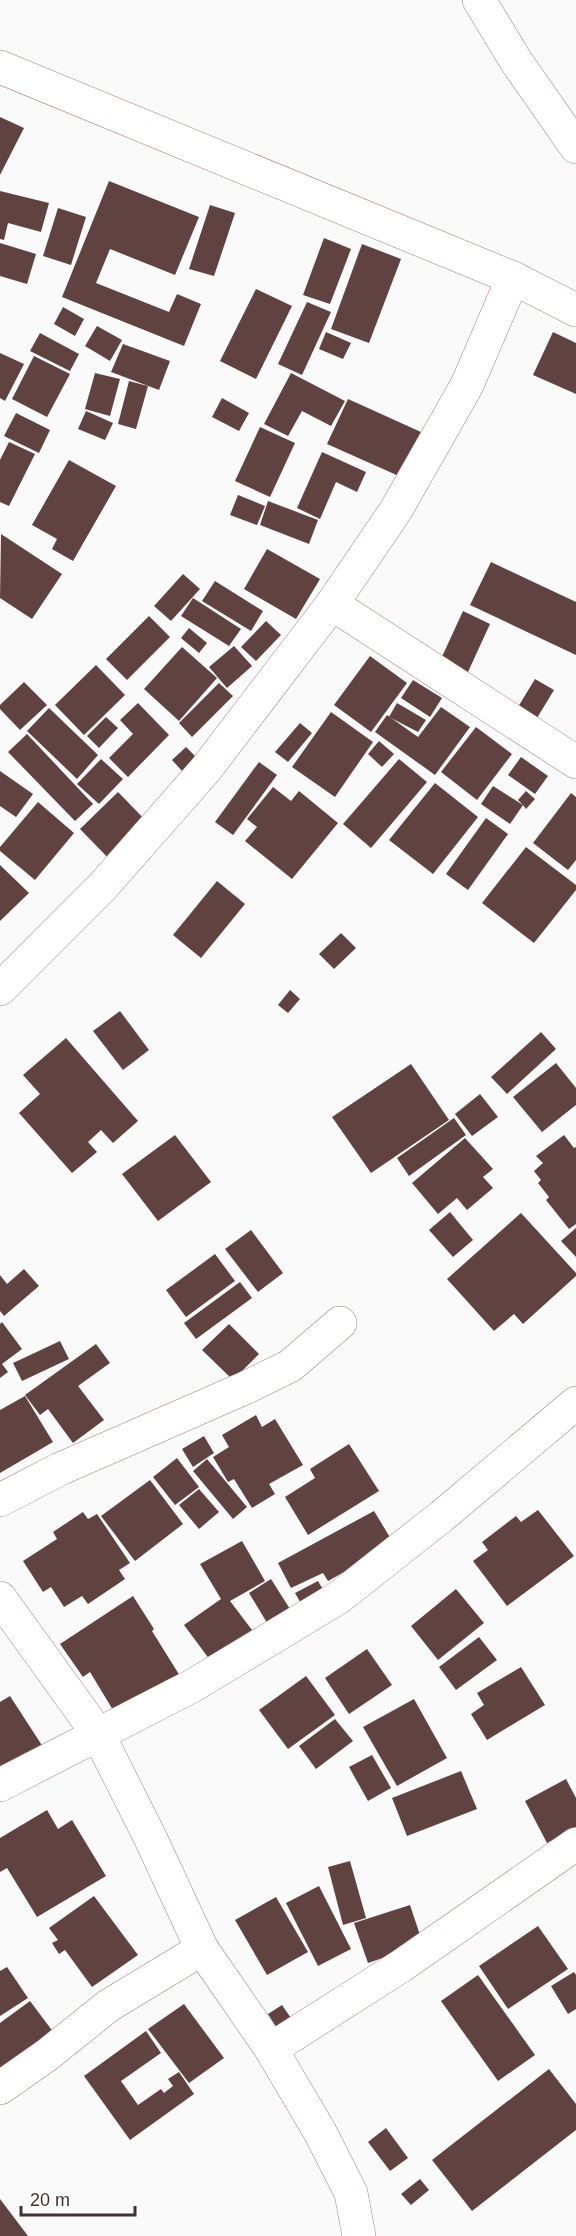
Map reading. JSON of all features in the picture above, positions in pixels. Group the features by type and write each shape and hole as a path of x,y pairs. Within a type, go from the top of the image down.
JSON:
{"street":[{"path":"479,0 516,61 576,147"},
{"path":"0,67 513,278 576,310"},
{"path":"0,989 103,886 206,769 332,604 396,510 462,395 513,278"},
{"path":"332,604 576,762"},
{"path":"0,1500 60,1469 290,1366 340,1323"},
{"path":"0,1785 192,1686 338,1598 442,1516 576,1403"},
{"path":"0,1598 98,1734 202,1949 271,2049 320,2132 351,2193 358,2236"},
{"path":"271,2049 401,1966 576,1844"},
{"path":"0,2088 47,2055 108,2006 202,1949"}],"building":[{"path":"0,117 24,128 0,175"},
{"path":"109,181 199,217 175,275 110,249 96,283 169,312 177,294 201,304 184,346 62,297"},
{"path":"0,191 49,203 41,232 8,223 4,240 0,239"},
{"path":"210,205 235,213 214,276 189,269"},
{"path":"58,208 86,217 71,265 43,256"},
{"path":"324,238 351,249 330,304 303,295"},
{"path":"0,243 36,254 27,284 0,276"},
{"path":"362,244 401,259 369,343 331,329"},
{"path":"256,289 292,306 256,379 220,361"},
{"path":"307,302 331,312 302,375 278,364"},
{"path":"63,307 84,319 75,336 54,324"},
{"path":"97,326 122,340 110,361 85,346"},
{"path":"326,332 351,343 343,359 319,349"},
{"path":"553,332 576,343 576,394 533,375"},
{"path":"40,333 79,354 70,371 30,351"},
{"path":"123,344 170,361 159,390 111,372"},
{"path":"0,353 24,364 5,401 0,398"},
{"path":"34,356 70,374 47,417 12,399"},
{"path":"95,373 120,379 110,416 85,409"},
{"path":"291,373 345,401 331,426 302,411 288,436 264,424"},
{"path":"129,381 148,386 136,429 118,424"},
{"path":"222,398 249,413 239,431 212,417"},
{"path":"348,399 421,432 401,477 327,444"},
{"path":"86,411 113,423 105,440 78,429"},
{"path":"16,413 50,430 39,453 4,436"},
{"path":"260,427 295,443 270,497 235,481"},
{"path":"9,442 35,454 9,506 0,502 0,460"},
{"path":"322,452 366,472 357,492 336,482 320,519 297,508"},
{"path":"69,460 116,486 73,561 52,549 57,539 32,525"},
{"path":"238,495 265,506 257,525 230,515"},
{"path":"268,501 318,520 309,544 260,525"},
{"path":"1,534 62,574 32,619 0,598"},
{"path":"267,549 320,579 296,619 244,589"},
{"path":"491,562 576,602 576,655 470,605"},
{"path":"183,574 200,589 171,621 154,606"},
{"path":"215,581 263,611 251,631 202,601"},
{"path":"193,598 241,629 229,646 181,616"},
{"path":"463,611 490,624 462,685 435,672"},
{"path":"149,616 170,637 127,680 106,659"},
{"path":"266,621 281,635 256,661 241,647"},
{"path":"189,628 207,643 199,653 181,638"},
{"path":"234,646 252,666 227,688 209,667"},
{"path":"182,647 217,678 179,721 144,689"},
{"path":"370,656 407,683 371,732 334,705"},
{"path":"96,665 125,695 84,735 55,705"},
{"path":"535,679 554,690 537,718 518,707"},
{"path":"413,680 442,698 430,717 401,698"},
{"path":"24,682 47,705 20,730 0,709 0,705"},
{"path":"219,683 233,696 192,737 179,723"},
{"path":"138,703 169,735 128,777 109,758 133,734 120,720"},
{"path":"397,703 426,720 418,732 389,717"},
{"path":"441,707 470,727 435,775 375,732 387,715 418,737"},
{"path":"49,708 98,755 77,779 27,731"},
{"path":"331,712 373,742 335,797 292,767"},
{"path":"106,717 118,728 99,748 87,736"},
{"path":"300,723 312,733 288,762 275,752"},
{"path":"476,727 512,754 477,800 441,772"},
{"path":"27,734 93,804 75,821 8,752"},
{"path":"379,741 394,754 382,767 368,754"},
{"path":"186,747 197,758 183,772 172,760"},
{"path":"521,757 548,776 535,794 508,775"},
{"path":"101,759 123,779 99,804 77,784"},
{"path":"399,759 427,782 371,848 343,824"},
{"path":"259,762 277,775 233,835 215,822"},
{"path":"0,771 33,794 16,817 0,806"},
{"path":"435,783 478,817 433,874 389,840"},
{"path":"493,786 523,805 510,824 481,804"},
{"path":"273,787 291,801 299,791 338,823 292,879 245,841 257,827 247,819"},
{"path":"526,791 535,799 526,809 518,800"},
{"path":"118,792 154,829 116,866 80,829"},
{"path":"571,793 576,797 576,860 568,870 533,843"},
{"path":"38,802 74,833 35,880 0,851 0,847"},
{"path":"486,818 508,834 468,890 446,874"},
{"path":"526,847 576,885 576,890 534,943 482,903"},
{"path":"0,865 29,893 0,921"},
{"path":"217,881 245,904 201,958 173,935"},
{"path":"341,933 356,948 334,969 319,954"},
{"path":"290,990 300,999 288,1013 278,1005"},
{"path":"120,1011 149,1050 123,1070 93,1031"},
{"path":"541,1032 556,1049 507,1094 491,1077"},
{"path":"66,1038 138,1121 113,1143 101,1130 88,1142 97,1152 72,1173 19,1113 40,1094 23,1075"},
{"path":"556,1063 576,1088 576,1105 542,1132 513,1097"},
{"path":"411,1064 449,1120 371,1173 332,1117"},
{"path":"480,1094 498,1117 472,1136 455,1114"},
{"path":"454,1118 466,1135 409,1176 397,1158"},
{"path":"175,1135 211,1182 158,1221 122,1174"},
{"path":"564,1135 574,1148 576,1147 576,1224 569,1229 546,1200 549,1197 538,1183 541,1180 534,1171 543,1163 536,1156"},
{"path":"465,1138 493,1169 483,1177 493,1188 467,1210 457,1198 438,1214 412,1183"},
{"path":"450,1212 473,1240 453,1257 429,1230"},
{"path":"521,1213 576,1273 576,1276 523,1324 514,1314 494,1331 447,1279"},
{"path":"576,1228 576,1257 561,1241"},
{"path":"251,1230 283,1273 258,1292 225,1249"},
{"path":"215,1254 235,1281 186,1317 166,1290"},
{"path":"24,1269 39,1286 4,1316 0,1311 0,1275 7,1284"},
{"path":"240,1282 252,1298 196,1339 184,1323"},
{"path":"2,1322 22,1349 2,1364 8,1372 0,1378 0,1324"},
{"path":"229,1324 259,1354 233,1380 202,1350"},
{"path":"60,1341 69,1359 22,1381 13,1363"},
{"path":"96,1344 110,1363 78,1386 104,1420 73,1443 48,1409 40,1415 25,1395"},
{"path":"25,1396 53,1442 0,1473 0,1410"},
{"path":"256,1415 262,1427 275,1419 303,1465 269,1484 275,1494 252,1508 234,1479 228,1482 213,1457 229,1447 222,1435"},
{"path":"204,1436 214,1453 193,1467 182,1449"},
{"path":"349,1444 379,1491 308,1535 285,1497 315,1478 310,1469"},
{"path":"177,1458 199,1487 175,1505 153,1477"},
{"path":"207,1459 247,1507 233,1519 193,1471"},
{"path":"150,1480 183,1524 135,1561 101,1516"},
{"path":"199,1489 219,1512 199,1529 179,1505"},
{"path":"538,1510 574,1556 507,1606 473,1561 488,1550 482,1542 516,1516 521,1522"},
{"path":"374,1511 394,1544 328,1581 323,1573 291,1588 278,1563"},
{"path":"83,1512 88,1519 97,1514 130,1563 119,1570 125,1579 88,1604 82,1596 64,1607 51,1587 43,1592 23,1561 57,1539 53,1532"},
{"path":"242,1541 265,1581 230,1601 252,1630 210,1660 184,1625 221,1599 200,1564"},
{"path":"271,1579 295,1617 272,1631 249,1593"},
{"path":"318,1581 325,1593 302,1605 295,1593"},
{"path":"456,1589 484,1623 438,1660 411,1626"},
{"path":"133,1596 180,1676 116,1715 90,1672 83,1677 60,1644"},
{"path":"479,1637 497,1660 456,1690 439,1667"},
{"path":"367,1649 392,1685 349,1714 325,1678"},
{"path":"521,1667 545,1705 487,1740 471,1714 484,1705 477,1693"},
{"path":"306,1676 335,1715 288,1749 259,1710"},
{"path":"10,1696 45,1750 0,1771 0,1702"},
{"path":"414,1699 447,1758 397,1786 363,1727"},
{"path":"335,1719 353,1741 316,1769 299,1746"},
{"path":"372,1755 391,1788 368,1801 349,1767"},
{"path":"461,1771 477,1809 407,1836 392,1798"},
{"path":"566,1779 576,1798 576,1827 547,1843 525,1801"},
{"path":"47,1810 58,1829 72,1820 106,1876 37,1917 7,1868 0,1872 0,1838"},
{"path":"350,1861 366,1918 343,1925 328,1867"},
{"path":"319,1886 351,1949 318,1966 286,1903"},
{"path":"94,1896 138,1955 92,1987 65,1950 59,1954 52,1943 58,1940 49,1928"},
{"path":"276,1897 308,1952 267,1975 235,1920"},
{"path":"410,1905 423,1944 368,1963 354,1923"},
{"path":"538,1926 568,1969 508,2009 479,1966"},
{"path":"7,1967 28,1998 0,2016 0,1971"},
{"path":"574,1972 576,1975 576,2009 568,2014 551,1986"},
{"path":"478,1975 535,2055 498,2081 441,2001"},
{"path":"30,2001 60,2041 0,2084 0,2023"},
{"path":"184,2004 224,2058 189,2083 148,2029"},
{"path":"282,2005 293,2021 278,2030 268,2014"},
{"path":"146,2031 161,2053 121,2081 138,2105 161,2089 164,2093 173,2086 168,2079 179,2072 194,2094 130,2140 84,2076"},
{"path":"549,2069 576,2104 576,2130 472,2211 432,2160"},
{"path":"386,2128 408,2158 390,2171 368,2142"},
{"path":"420,2179 429,2190 411,2205 401,2194"},
{"path":"0,2199 28,2236 0,2236"}]}
